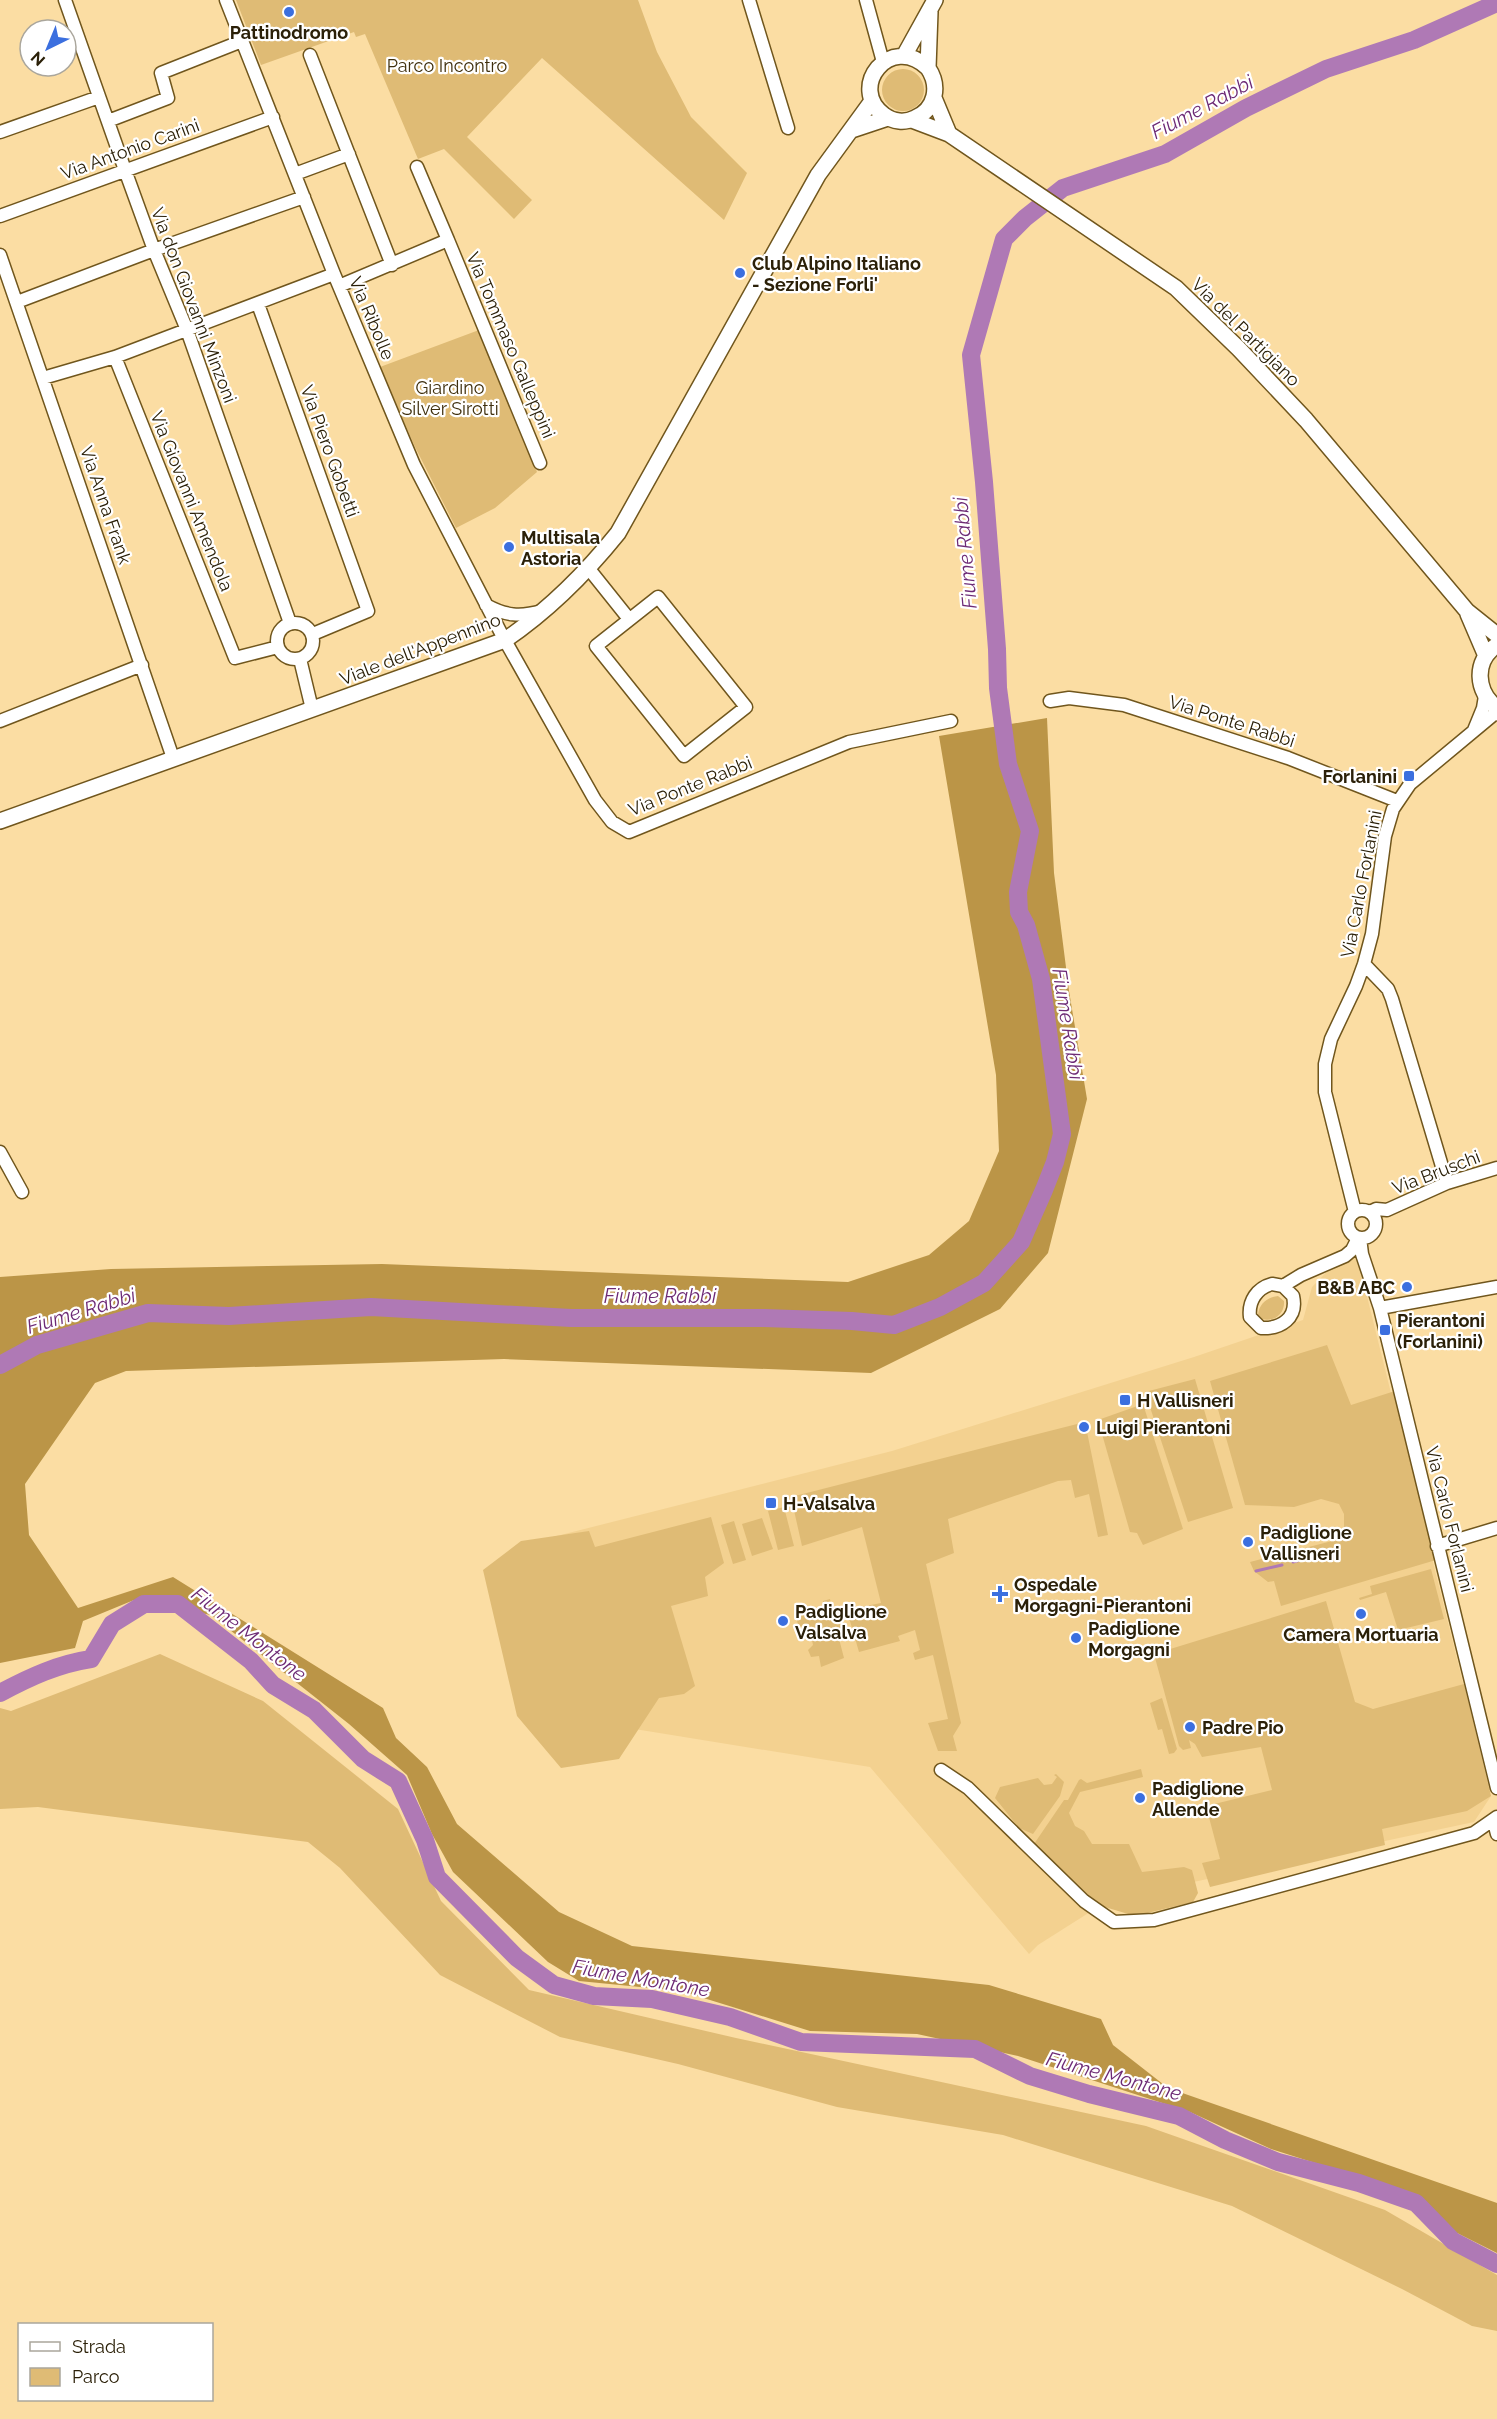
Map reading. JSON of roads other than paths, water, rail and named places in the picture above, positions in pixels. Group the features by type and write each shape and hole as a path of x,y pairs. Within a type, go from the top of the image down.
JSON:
{"main road":[{"path":"904,56 933,6"},
{"path":"928,68 933,6"},
{"path":"872,101 888,118 912,120 922,115 930,107 934,98 935,82 928,68 913,57 904,56 883,62"},
{"name":"Viale dell'Appennino","path":"0,821 505,640 543,611 589,569 618,533 818,175 872,101 870,84 877,68 883,62"},
{"path":"934,98 949,134"},
{"path":"852,130 888,118"},
{"name":"Via del Partigiano","path":"912,120 949,134 1176,288 1239,349 1305,420 1467,611 1497,635"},
{"name":"Via del Partigiano","path":"1467,611 1485,656"},
{"path":"1497,645 1485,656 1479,676 1485,696 1497,708"}],"street":[{"name":"Via don Giovanni Minzoni","path":"66,0 154,250 187,330 290,623"},
{"name":"Via Ribolle","path":"226,0 334,274 414,465 505,640"},
{"path":"749,0 788,128"},
{"path":"866,0 883,62"},
{"path":"108,122 168,98 161,73 242,41"},
{"path":"310,55 392,265"},
{"path":"0,132 99,97"},
{"name":"Via Antonio Carini","path":"0,216 273,117"},
{"path":"295,174 349,154"},
{"name":"Via Tommaso Galleppini","path":"417,167 540,463"},
{"path":"16,302 304,197"},
{"name":"Via Tommaso Galleppini","path":"339,286 448,240"},
{"name":"Via Anna Frank","path":"1,262 44,378 173,758"},
{"path":"44,378 115,357 334,274"},
{"name":"Via Piero Gobetti","path":"258,304 368,611 313,634"},
{"name":"Via Giovanni Amendola","path":"115,357 235,658 278,647"},
{"path":"589,569 629,619"},
{"path":"658,597 746,707 684,756 596,646 629,619 658,597"},
{"path":"486,605 508,615 520,616 543,611"},
{"path":"290,623 301,623 313,634 314,640 310,652 300,659 285,656 278,647 280,630 290,623"},
{"name":"Via Ponte Rabbi","path":"505,640 595,800 612,822 629,832 849,742 951,721"},
{"path":"300,659 312,710"},
{"path":"0,721 142,665"},
{"path":"1474,731 1485,696"},
{"name":"Via Ponte Rabbi","path":"1050,701 1069,698 1124,705 1288,758 1397,801"},
{"name":"Via Carlo Forlanini","path":"1355,1212 1325,1092 1324,1078 1326,1055 1331,1039 1356,987 1372,934 1385,836 1397,801 1410,784 1497,714"},
{"path":"1364,964 1388,989 1392,999 1447,1184"},
{"path":"1356,987 1382,984"},
{"path":"0,1152 22,1192"},
{"name":"Via Bruschi","path":"1355,1212 1363,1209 1370,1212 1376,1209 1387,1210 1447,1184 1497,1168"},
{"path":"1283,1286 1339,1257 1387,1210"},
{"path":"1355,1212 1348,1221 1364,1234"},
{"path":"1364,1234 1375,1218 1370,1212"},
{"name":"Via Carlo Forlanini","path":"1364,1234 1362,1254 1380,1308 1497,1788"},
{"path":"1293,1296 1283,1286 1272,1284 1263,1287 1250,1304 1249,1312 1261,1328 1270,1328 1284,1323 1293,1312 1293,1296 1311,1272"},
{"path":"1380,1308 1497,1287"},
{"path":"1437,1546 1497,1528"},
{"path":"941,1770 968,1788 1084,1901 1114,1922 1154,1920 1497,1825"}],"waterway":[{"name":"Fiume Rabbi","path":"0,1365 37,1345 148,1313 229,1316 371,1307 571,1318 764,1318 894,1325 940,1307 984,1283 1021,1242 1055,1162 1062,1134 1041,979 1026,925 1019,912 1018,892 1030,831 1008,764 998,688 984,482 971,355 1004,239 1025,218 1063,188 1165,154 1246,108 1326,69 1414,40 1497,3"},
{"path":"1293,1562 1319,1555"},
{"path":"1256,1571 1282,1565"},
{"name":"Fiume Montone","path":"0,1693 44,1672 91,1659 112,1624 144,1604 178,1604 251,1661 273,1685 314,1710 363,1759 398,1781 425,1840 437,1877 517,1958 554,1985 594,1996 652,1999 730,2017 801,2042 975,2049 1030,2076 1089,2094 1179,2116 1225,2140 1278,2162 1359,2183 1416,2203 1453,2241 1497,2264"}],"place":[{"name":"Pattinodromo","path":"289,12"},
{"name":"Club Alpino Italiano - Sezione Forli'","path":"740,273"},
{"name":"Multisala Astoria","path":"509,547"},
{"name":"Forlanini","path":"1409,776"},
{"name":"B&B ABC","path":"1407,1287"},
{"name":"Pierantoni (Forlanini)","path":"1385,1330"},
{"name":"H Vallisneri","path":"1125,1400"},
{"name":"Luigi Pierantoni","path":"1084,1427"},
{"name":"H-Valsalva","path":"771,1503"},
{"name":"Padiglione Vallisneri","path":"1248,1542"},
{"name":"Ospedale Morgagni-Pierantoni","path":"1000,1594"},
{"name":"Camera Mortuaria","path":"1361,1614"},
{"name":"Padiglione Valsalva","path":"783,1621"},
{"name":"Padiglione Morgagni","path":"1076,1638"},
{"name":"Padre Pio","path":"1190,1727"},
{"name":"Padiglione Allende","path":"1140,1798"}],"park label":[{"name":"Parco Incontro","path":"447,65"},
{"name":"Giardino Silver Sirotti","path":"450,397"}]}
